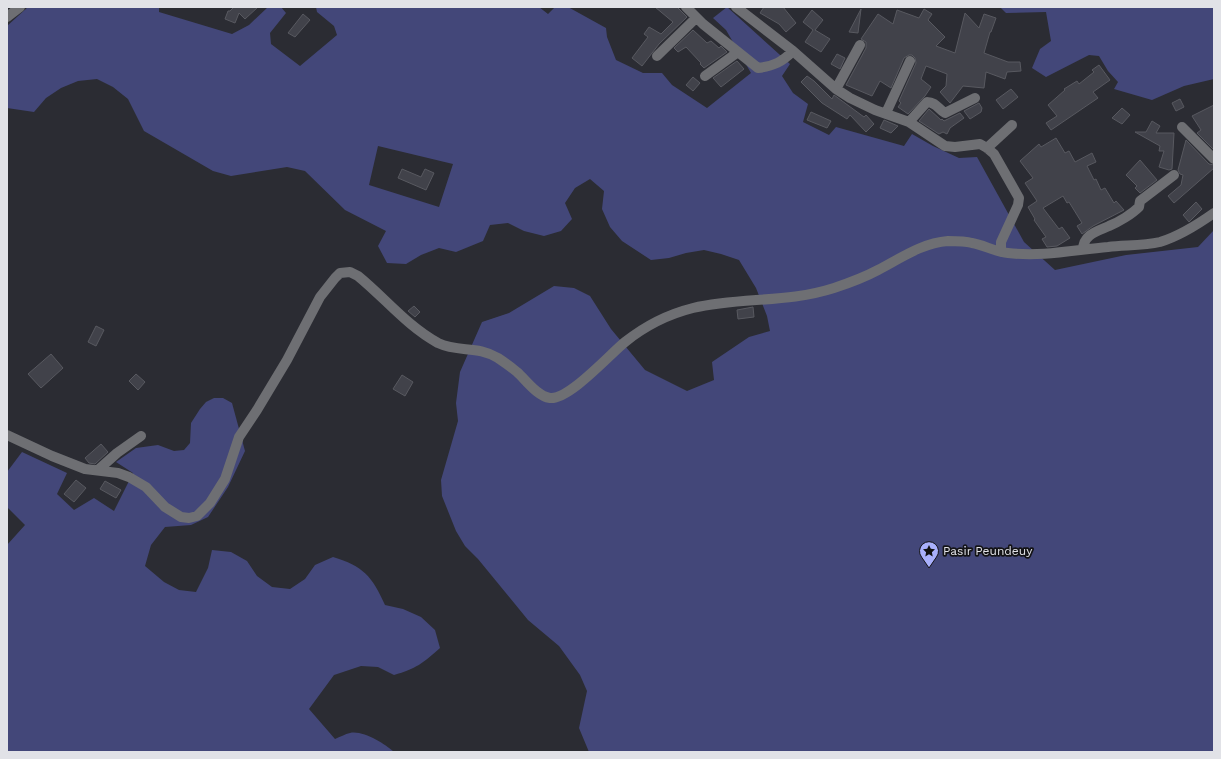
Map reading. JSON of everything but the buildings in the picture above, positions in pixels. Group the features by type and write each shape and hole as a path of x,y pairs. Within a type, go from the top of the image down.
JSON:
{"street":[{"path":"7,17 20,7"},
{"path":"686,7 696,18 758,68 772,65 784,60 793,51"},
{"path":"736,7 793,51 836,89 862,104 909,122 945,146 955,147 980,144 994,154 1019,198 1018,205 1001,242 1001,252"},
{"path":"657,56 696,18"},
{"path":"836,89 860,45"},
{"path":"705,76 738,52"},
{"path":"886,113 910,61"},
{"path":"909,122 927,102 936,104 945,113 975,98"},
{"path":"987,148 1012,125"},
{"path":"1182,127 1214,159"},
{"path":"1083,250 1083,246 1088,236 1110,226 1135,211 1139,207 1140,201 1174,175"},
{"path":"7,435 52,456 85,469 118,473 129,477 146,487 165,507 181,517 189,518 197,516 210,503 225,479 239,437 287,360 320,297 340,274 350,272 358,276 413,326 439,343 451,347 477,349 486,352 498,358 515,370 542,394 551,398 560,396 570,390 626,342 648,327 670,315 693,308 733,301 773,299 808,294 834,288 876,271 916,250 950,241 972,242 1001,252 1030,255 1146,245 1192,228 1214,213"},
{"path":"98,470 117,453 141,436"}],"shaded area":[{"path":"28,7 159,7 159,12 232,34 249,25 268,7 281,7 286,13 270,33 271,44 300,66 337,35 334,26 317,12 316,7 539,7 548,14 555,7 568,7 606,28 607,37 616,60 643,73 662,73 672,85 707,108 751,73 726,30 713,18 727,7 790,64 782,76 793,93 808,104 803,122 829,135 836,127 904,146 912,134 959,158 977,157 1024,242 1055,270 1126,255 1198,247 1214,230 1214,752 589,752 579,728 587,691 580,675 559,646 528,620 478,559 465,546 456,531 442,496 441,480 458,421 456,403 460,372 482,322 509,313 554,286 574,288 590,296 611,329 645,370 687,391 714,380 712,362 749,337 770,331 767,316 756,288 739,260 704,250 669,258 651,260 622,241 610,227 602,209 604,191 590,179 575,188 565,203 572,219 561,231 544,236 524,231 508,223 490,225 483,241 456,252 439,248 421,255 406,264 387,263 378,246 386,231 345,210 305,171 287,167 231,176 213,171 144,131 128,99 113,87 97,79 78,81 61,88 46,98 34,112 7,108 7,26","holes":["378,146 453,164 439,207 369,185"]},
{"path":"1000,7 1214,7 1214,79 1184,86 1152,100 1114,89 1118,82 1108,71 1099,56 1089,55 1046,77 1032,68 1040,49 1051,41 1046,12 1006,13"},
{"path":"214,398 223,398 232,403 245,451 228,487 208,517 191,525 165,527 151,545 145,566 164,582 179,590 196,592 208,568 212,550 231,552 247,561 257,576 272,587 290,589 305,579 315,565 333,557 359,568 371,579 385,605 403,609 421,617 435,630 440,648 419,665 394,675 378,667 361,666 334,675 309,709 335,739 350,733 361,734 380,742 394,752 7,752 7,545 25,525 7,507 7,472 22,452 67,473 57,494 74,510 94,498 114,511 133,473 116,462 136,448 158,445 174,451 184,450 190,443 191,423 206,402"}],"place":[{"name":"Pasir Peundeuy","path":"929,568"}]}
